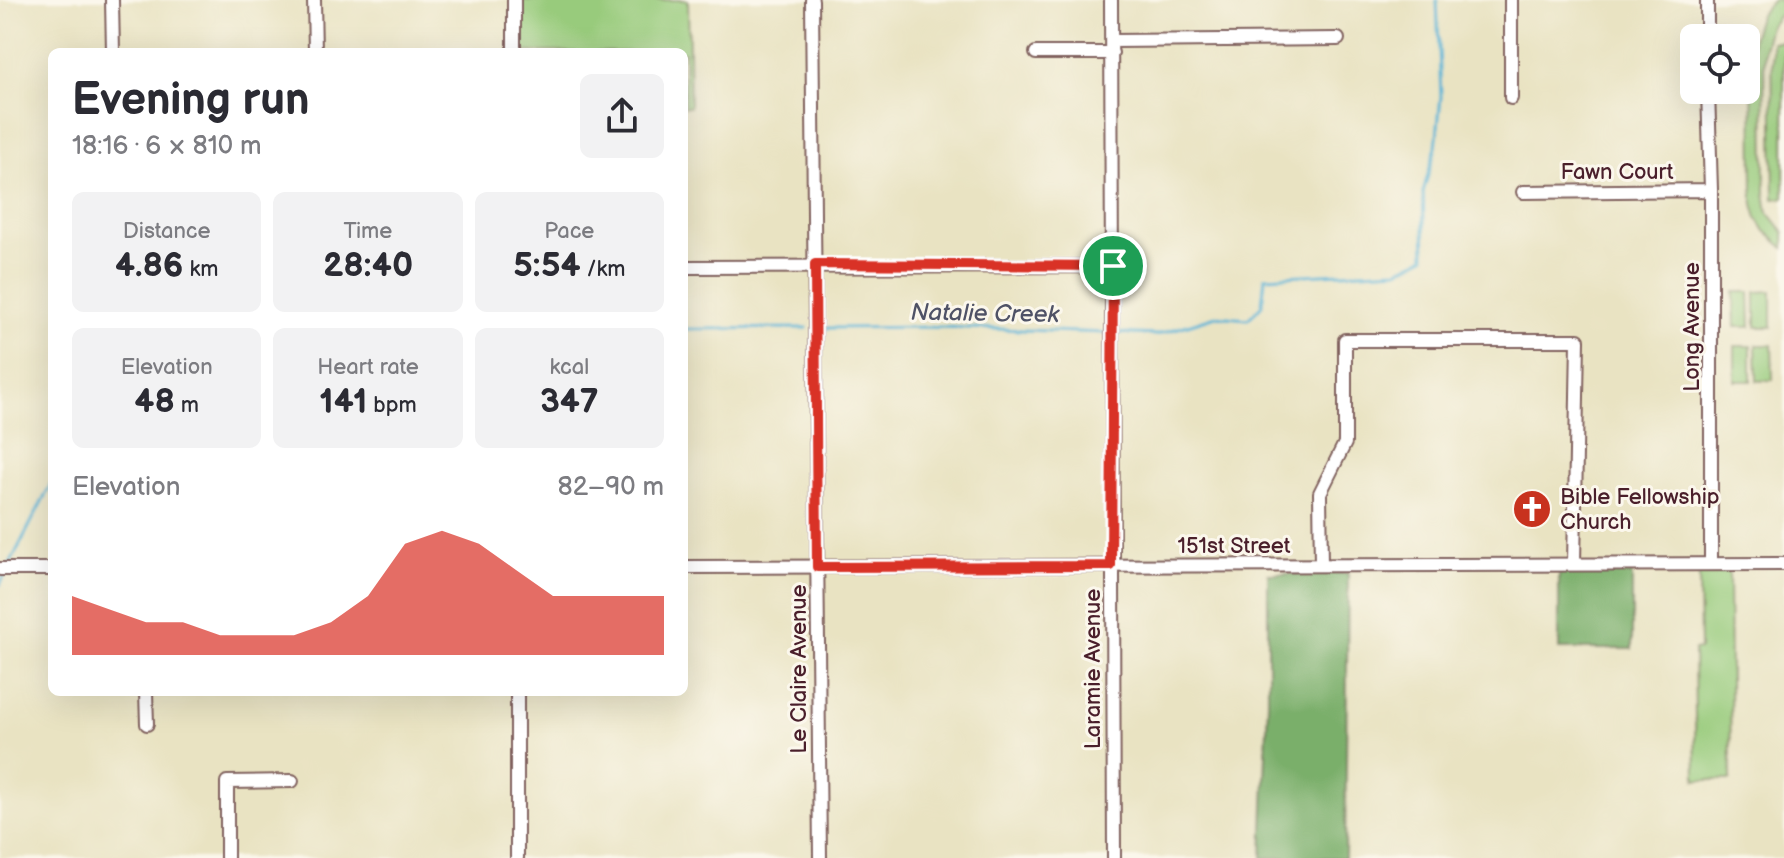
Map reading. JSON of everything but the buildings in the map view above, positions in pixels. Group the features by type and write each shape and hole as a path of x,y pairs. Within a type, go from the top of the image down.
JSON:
{"street":[{"path":"112,0 113,48"},
{"path":"314,0 315,48"},
{"path":"514,0 514,48"},
{"name":"Le Claire Avenue","path":"812,0 820,858"},
{"name":"Laramie Avenue","path":"1111,0 1114,858"},
{"path":"1511,0 1511,98"},
{"path":"1707,0 1707,24"},
{"path":"1036,53 1112,47 1338,39"},
{"name":"Long Avenue","path":"1708,104 1711,564"},
{"name":"Fawn Court","path":"1523,192 1711,190"},
{"path":"688,267 815,264 1113,266"},
{"path":"1321,565 1320,493 1345,443 1345,340 1578,340 1574,564"},
{"name":"151st Street","path":"688,567 1784,564"},
{"path":"0,569 48,569"},
{"path":"146,696 147,724"},
{"path":"517,696 517,858"},
{"path":"227,858 227,782 292,781"}],"green space":[{"path":"519,0 688,0 690,107 688,48 520,48"},
{"path":"1773,0 1784,0 1784,10 1770,26 1764,48 1765,193 1768,212 1784,232 1784,248 1765,231 1753,204 1752,104 1760,104 1760,24 1757,24 1759,16"},
{"path":"1772,42 1784,42 1784,198 1774,199"},
{"path":"1772,291 1772,327 1756,327 1756,292"},
{"path":"1734,292 1750,292 1751,327 1735,327"},
{"path":"1756,345 1772,345 1773,380 1757,381"},
{"path":"1735,346 1751,346 1751,381 1735,381"},
{"path":"1632,571 1632,649 1559,649 1559,572"},
{"path":"1699,572 1729,572 1731,780 1696,780 1694,650 1700,649"},
{"path":"1348,573 1345,858 1262,858 1268,702 1268,574"}],"waterway":[{"name":"Natalie Creek","path":"1115,333 1156,335 1216,316 1248,319 1262,305 1265,277 1398,270 1425,257 1423,192 1436,147 1441,96 1437,0"},
{"name":"Natalie Creek","path":"823,328 941,327 1107,333"},
{"name":"Natalie Creek","path":"688,329 807,328"},
{"name":"Natalie Creek","path":"10,564 48,490"},
{"name":"Natalie Creek","path":"0,585 5,574"}],"place":[{"name":"Bible Fellowship Church","path":"1532,509"}],"route":[{"path":"815,264 1113,266 1111,566 817,567 815,264"}]}
